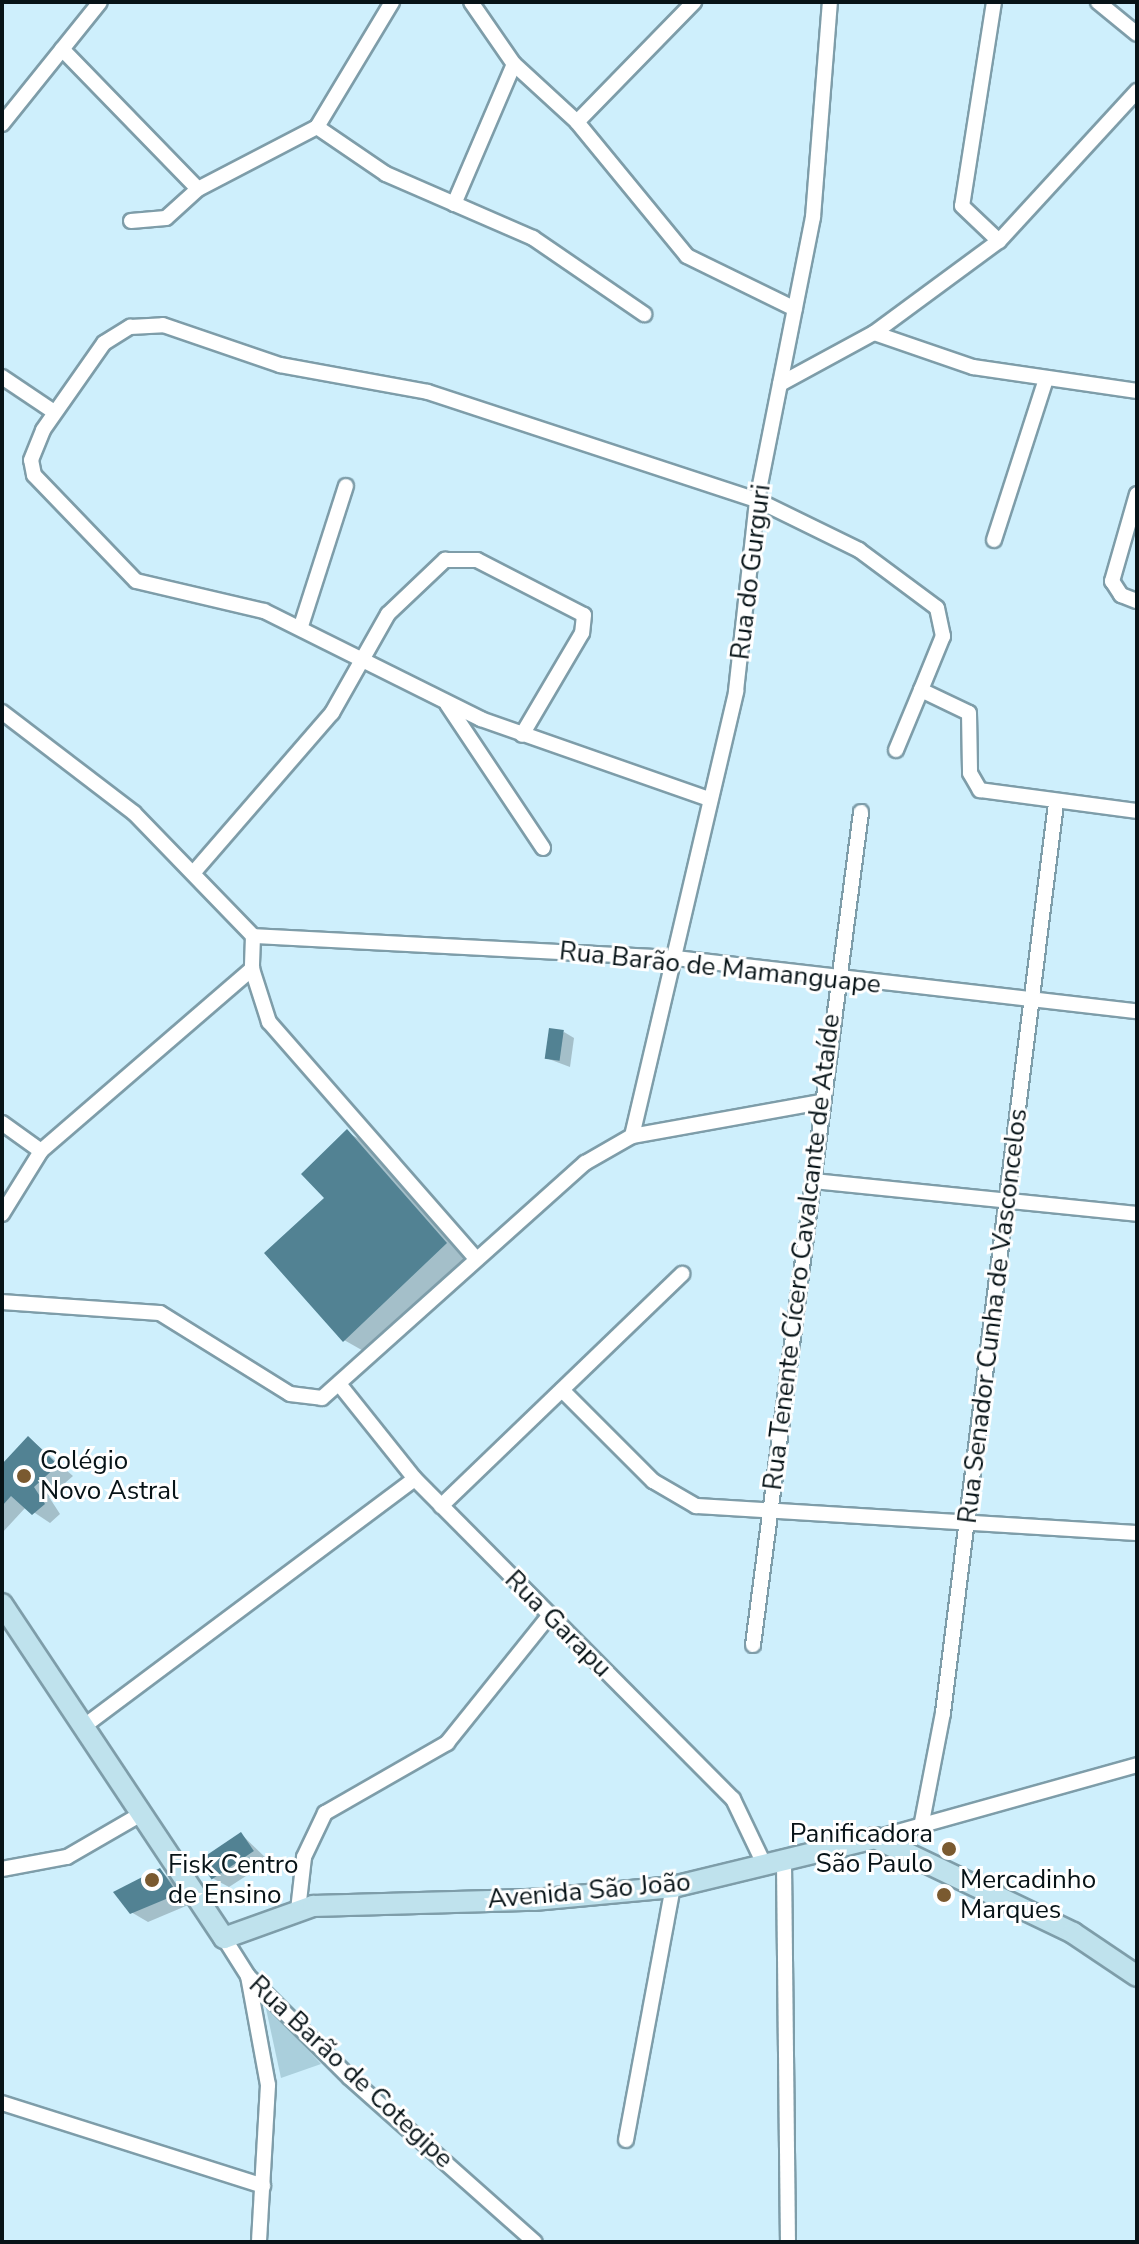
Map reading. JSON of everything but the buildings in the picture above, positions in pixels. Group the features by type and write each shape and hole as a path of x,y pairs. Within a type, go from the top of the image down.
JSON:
{"main road":[{"name":"Rua Barão de Cotegipe","path":"2,1604 87,1724 224,1938"},
{"name":"Avenida São João","path":"224,1938 298,1910 673,1887 775,1865 875,1838"},
{"path":"875,1838 1073,1933 1137,1976"}],"street":[{"path":"2,124 100,2"},
{"path":"131,221 166,218 198,189 317,127 392,2"},
{"path":"471,2 514,64 577,122 687,256 795,309"},
{"path":"577,122 694,2"},
{"name":"Rua do Gurguri","path":"632,1136 676,958 740,669 757,500 821,158 830,2"},
{"path":"994,2 962,206 999,241"},
{"path":"1098,2 1137,34"},
{"path":"62,49 198,189"},
{"path":"454,204 514,64"},
{"path":"780,384 874,333 999,241 1137,91"},
{"path":"317,127 386,174 556,251 644,314"},
{"path":"709,799 522,735 446,704 301,626 237,602 136,581 31,468 54,412 117,332 163,325 280,365 428,392 757,500 859,550 937,608 943,636 896,750"},
{"path":"874,333 943,359 1046,379 1137,391"},
{"path":"2,377 54,412"},
{"path":"994,540 1046,379"},
{"path":"301,626 346,486"},
{"path":"1137,494 1112,581 1137,601"},
{"path":"195,871 332,713 401,599 453,557 477,560 574,605 584,615 582,633 522,735"},
{"path":"921,690 969,713 970,773 980,790 1056,803 1137,811"},
{"path":"446,704 543,848"},
{"path":"2,712 101,785 195,871 253,936 252,969 260,1007 280,1037 474,1256"},
{"name":"Rua Senador Cunha de Vasconcelos","path":"921,1827 966,1526 1009,1201 1056,803"},
{"name":"Rua Tenente Cícero Cavalcante de Ataíde","path":"753,1645 836,981 861,812"},
{"name":"Rua Barão de Mamanguape","path":"253,936 676,958 836,981 1137,1011"},
{"path":"2,1214 41,1151 252,969"},
{"path":"2,1302 160,1313 290,1394 313,1399 340,1385 552,1185 632,1136 821,1102"},
{"path":"2,1123 41,1151"},
{"path":"813,1181 1137,1214"},
{"path":"441,1506 682,1274"},
{"name":"Rua Garapu","path":"340,1385 415,1479 733,1799 775,1865"},
{"path":"562,1390 675,1497 722,1512 1137,1533"},
{"path":"87,1724 415,1479"},
{"path":"298,1910 304,1857 325,1813 447,1743 550,1615"},
{"name":"Avenida São João","path":"875,1838 1137,1765"},
{"path":"2,1869 67,1857 143,1813"},
{"path":"775,1865 788,2242"},
{"path":"626,2140 673,1887"},
{"name":"Rua Barão de Cotegipe","path":"224,1938 248,1976 535,2242"},
{"path":"248,1976 268,2085 259,2242"},
{"path":"2,2103 263,2186"}],"shaded area":[{"path":"265,2004 321,2064 281,2078"}],"place":[{"name":"Colégio Novo Astral","path":"24,1476"},
{"name":"Panificadora São Paulo","path":"949,1849"},
{"name":"Fisk Centro de Ensino","path":"152,1880"},
{"name":"Mercadinho Marques","path":"944,1895"}]}
